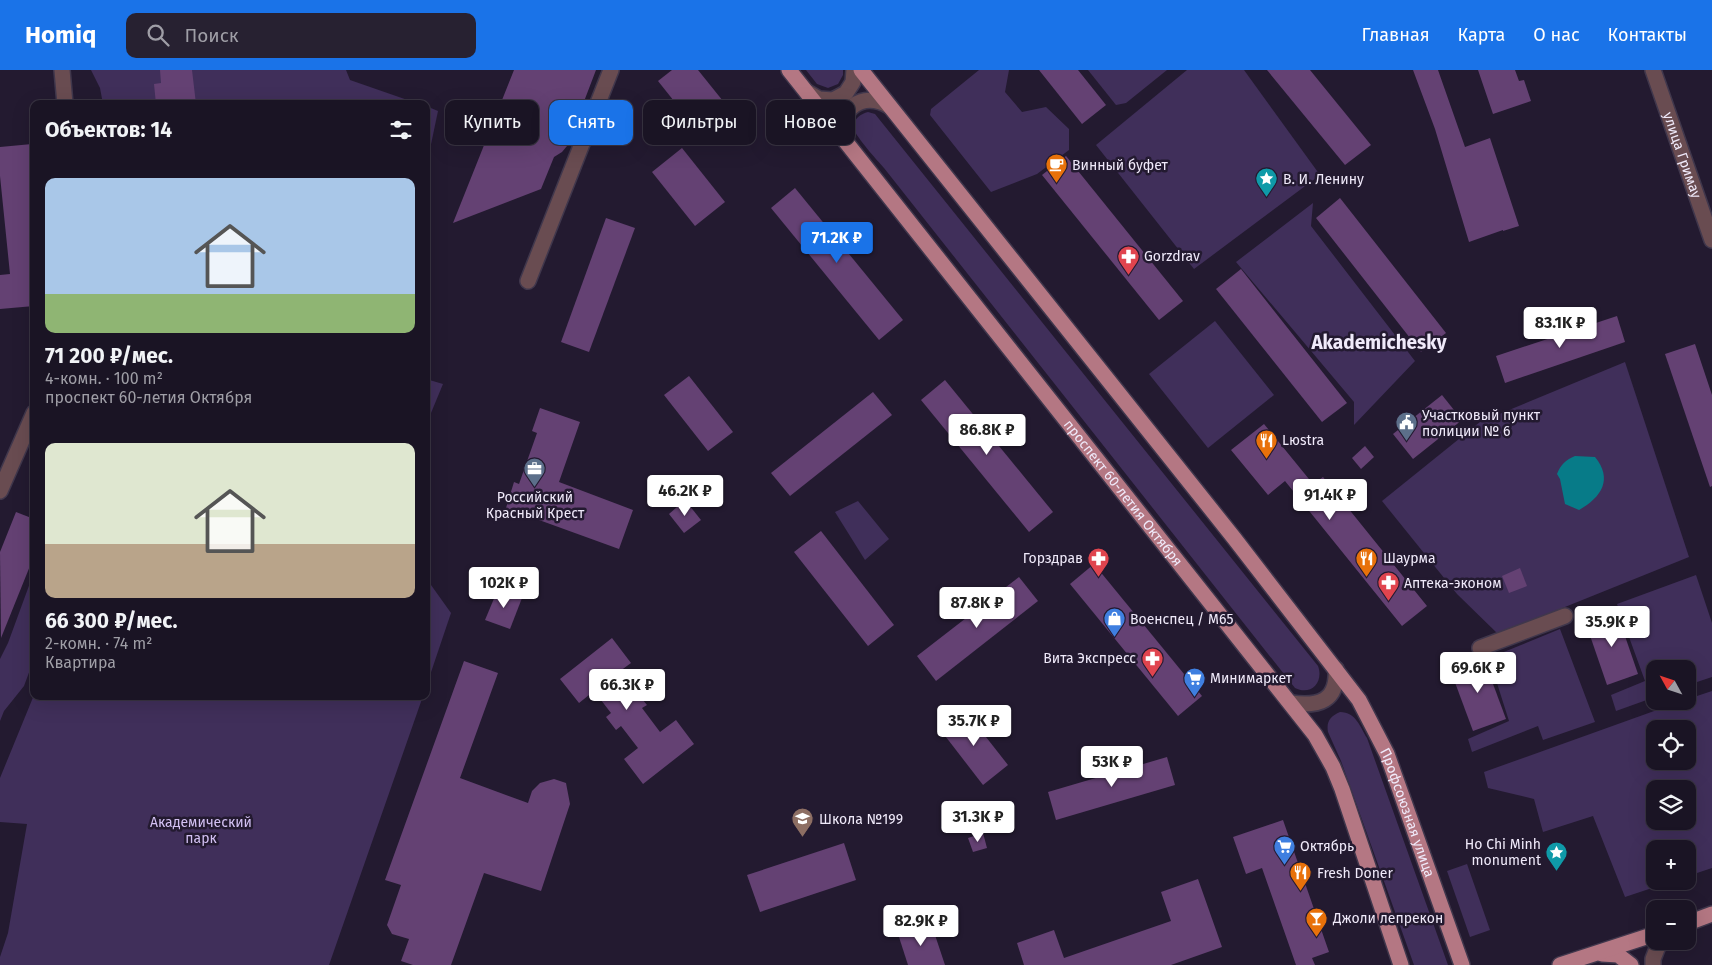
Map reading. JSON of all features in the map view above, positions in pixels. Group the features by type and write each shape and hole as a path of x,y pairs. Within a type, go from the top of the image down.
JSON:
{"main road":[{"name":"проспект 60-летия Октября","path":"789,70 814,100"},
{"path":"861,70 1336,668"},
{"name":"проспект 60-летия Октября","path":"849,145 1291,703"},
{"name":"Профсоюзная улица","path":"1336,668 1369,717 1387,754 1462,965"},
{"path":"1291,703 1315,734 1333,767 1401,965"},
{"path":"1696,919 1712,914"},
{"path":"1560,965 1646,937"},
{"path":"1595,954 1618,955 1631,965"}],"street":[{"path":"62,70 65,100"},
{"path":"528,281 611,70"},
{"path":"808,92 819,99 833,100 846,93 853,82 854,70"},
{"name":"улица Гримау","path":"1654,70 1712,240"},
{"path":"855,105 865,100 882,102 889,106"},
{"path":"0,491 30,422"},
{"path":"1480,648 1565,616"},
{"path":"1291,703 1306,705 1317,704 1325,700 1332,692 1337,681 1336,668"},
{"path":"1653,965 1656,950"}],"green space":[{"path":"91,70 346,70 350,80 408,100 102,100 100,88"},
{"path":"806,70 843,70 843,75 838,84 828,88 817,84"},
{"path":"979,70 1009,70 1005,92 1022,112 1046,107 1069,129 1069,150 1037,174 991,192 930,115 931,109"},
{"path":"1088,70 1167,70 1126,103 1116,105"},
{"path":"1187,70 1244,70 1320,175 1194,269 1096,145"},
{"path":"430,108 438,111 430,149"},
{"path":"868,112 875,114 1318,666 1319,677 1315,686 1306,690 1295,688 863,143 855,131 855,120"},
{"path":"1313,203 1311,226 1415,361 1354,425 1354,402 1236,262"},
{"path":"1215,321 1274,395 1208,448 1149,374"},
{"path":"1625,362 1689,557 1498,634 1457,594 1382,501 1480,422"},
{"path":"430,380 443,384 430,415"},
{"path":"858,501 889,539 865,560 835,512"},
{"path":"1696,575 1712,623 1712,677 1696,682 1696,660 1646,660 1646,700 1616,711 1611,695 1645,681 1617,604"},
{"path":"30,583 30,670 24,686 4,711 0,721 0,659 8,643"},
{"path":"430,584 451,613 430,675"},
{"path":"1560,629 1595,722 1543,740 1538,726 1472,752 1468,739 1509,721 1489,658"},
{"path":"1712,691 1712,868 1696,873 1696,840 1646,840 1646,890 1625,897 1593,816 1543,832 1534,799 1488,788 1484,772 1657,710 1696,710 1696,696"},
{"name":"Академический парк","path":"32,700 422,700 329,965 0,965 0,957 8,933 27,824 0,822 0,778"},
{"path":"1340,712 1354,717 1367,738 1448,965 1414,965 1341,761 1328,732 1330,719"},
{"path":"1467,864 1490,930 1470,937 1447,871"}],"shaded area":[{"path":"1575,456 1595,457 1600,465 1604,480 1599,493 1594,499 1579,510 1565,504 1560,479 1557,474 1564,463"}],"building":[{"path":"160,70 192,70 196,100 156,100 154,84 161,83"},
{"path":"514,70 596,70 585,100 549,100 549,145 567,145 562,152 554,157 541,189 453,223 484,145 539,145 539,100 502,100"},
{"path":"672,70 698,70 722,100 673,100 658,81"},
{"path":"1039,70 1078,70 1106,105 1082,124"},
{"path":"1267,70 1310,70 1371,145 1345,165"},
{"path":"1413,70 1438,70 1465,147 1490,138 1519,226 1469,242 1435,129"},
{"path":"1478,70 1515,70 1519,81 1524,80 1531,101 1493,114"},
{"path":"30,144 30,306 0,309 0,275 10,274 0,176 0,147"},
{"path":"682,148 725,202 695,226 652,172"},
{"path":"1066,156 1183,301 1159,320 1042,175"},
{"path":"795,188 903,320 879,340 771,208"},
{"path":"1340,198 1446,333 1421,352 1316,218"},
{"path":"606,218 635,228 589,352 561,342"},
{"path":"1241,269 1347,403 1322,422 1216,289"},
{"path":"1617,316 1625,342 1505,383 1496,356"},
{"path":"1695,344 1712,395 1712,486 1710,487 1665,354"},
{"path":"689,376 733,432 708,451 664,395"},
{"path":"945,380 1053,512 1029,532 921,400"},
{"path":"873,392 892,415 790,496 771,473"},
{"path":"1442,395 1462,420 1413,459 1393,434"},
{"path":"540,408 580,422 559,482 633,510 619,549 506,508 514,482 519,484 537,433 532,431"},
{"path":"1264,424 1313,484 1323,477 1427,606 1402,626 1285,481 1268,495 1231,450"},
{"path":"1365,446 1374,457 1361,469 1352,458"},
{"path":"685,500 701,520 684,533 669,514"},
{"path":"16,512 30,517 30,566 1,638 0,552"},
{"path":"821,531 894,625 868,646 794,552"},
{"path":"1094,564 1202,696 1178,716 1070,584"},
{"path":"1520,568 1527,586 1509,593 1502,576"},
{"path":"1019,577 1038,601 936,681 917,656"},
{"path":"498,589 522,598 510,629 485,620"},
{"path":"1616,610 1638,674 1607,685 1585,621"},
{"path":"612,638 631,663 616,674 634,697 638,694 647,705 642,708 660,732 676,720 694,744 643,784 624,759 638,748 621,726 616,730 606,717 611,713 594,691 579,703 560,679"},
{"path":"1483,657 1506,719 1473,731 1450,669"},
{"path":"464,661 498,673 460,778 528,803 532,791 540,783 554,779 566,783 570,804 541,891 484,873 451,965 413,965 401,961 409,939 392,934 387,925 401,885 385,880"},
{"path":"964,709 1008,765 983,785 939,728"},
{"path":"1167,757 1175,785 1056,820 1048,792"},
{"path":"1283,820 1329,952 1312,958 1315,965 1296,965 1262,868 1246,874 1233,837"},
{"path":"983,833 987,848 973,852 968,838"},
{"path":"844,843 856,880 760,912 747,875"},
{"path":"1198,879 1222,947 1171,965 1024,965 1017,943 1054,930 1064,958 1171,921 1161,892"},
{"path":"931,923 945,965 908,965 898,934"}],"place":[{"name":"Винный буфет","path":"1056,184"},
{"name":"В. И. Ленину","path":"1267,198"},
{"name":"Gorzdrav","path":"1128,275"},
{"name":"Участковый пункт полиции № 6","path":"1406,442"},
{"name":"Lюstra","path":"1266,459"},
{"name":"Российский Красный Крест","path":"535,488"},
{"name":"Горздрав","path":"1099,577"},
{"name":"Шаурма","path":"1367,577"},
{"name":"Аптека-эконом","path":"1388,602"},
{"name":"Военспец / М65","path":"1114,638"},
{"name":"Вита Экспресс","path":"1152,677"},
{"name":"Минимаркет","path":"1194,697"},
{"name":"Школа №199","path":"803,838"},
{"name":"Октябрь","path":"1284,865"},
{"name":"Ho Chi Minh monument","path":"1557,871"},
{"name":"Fresh Doner","path":"1301,892"},
{"name":"Джоли лепрекон","path":"1317,937"}],"district":[{"name":"Akademichesky","path":"1379,342"}]}
